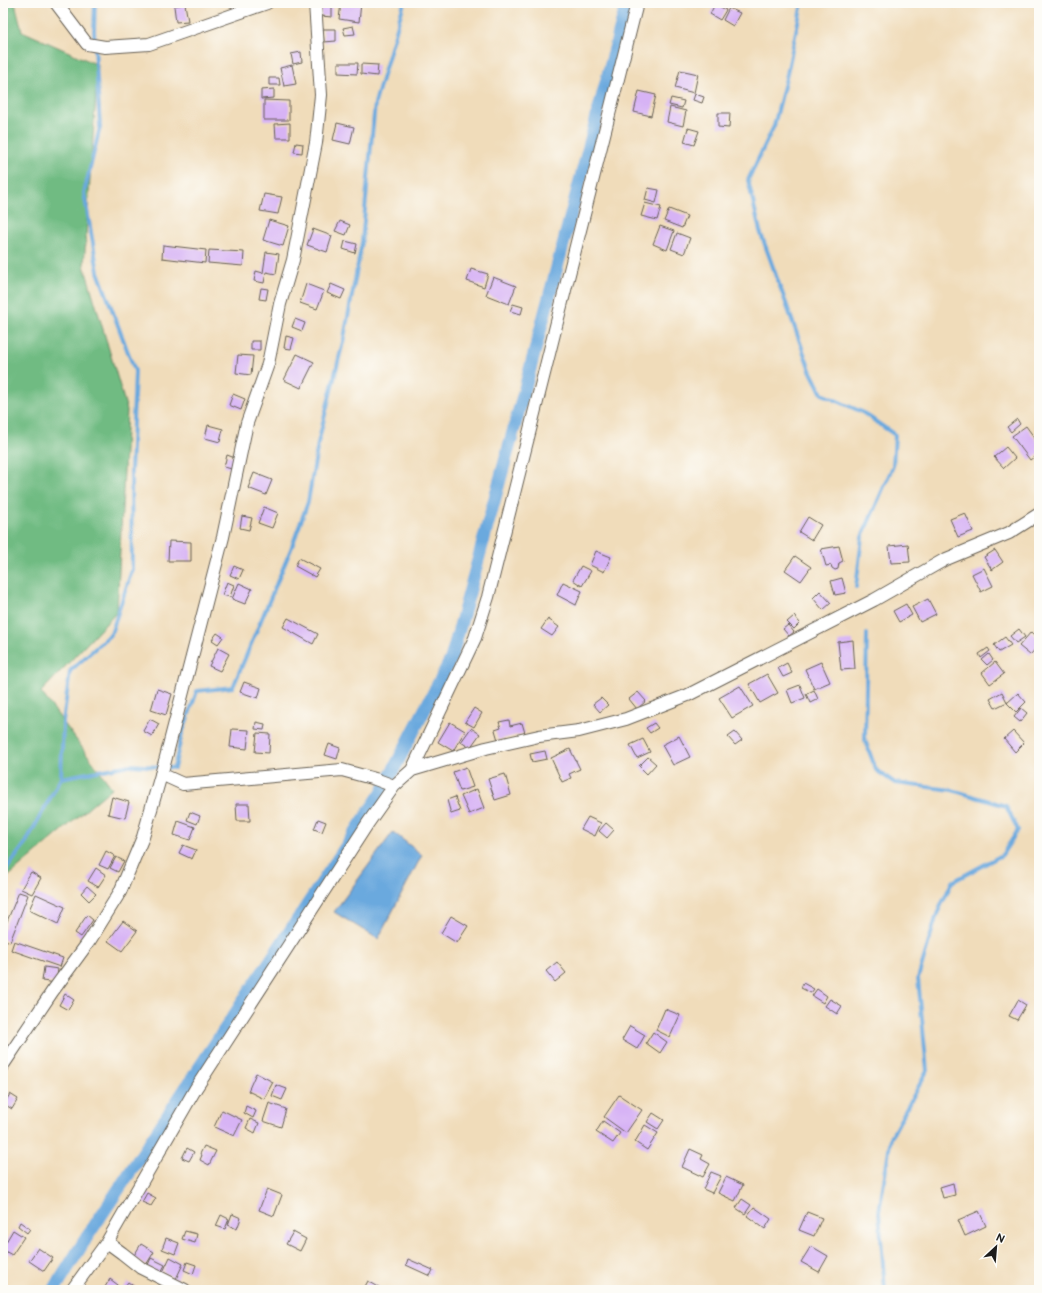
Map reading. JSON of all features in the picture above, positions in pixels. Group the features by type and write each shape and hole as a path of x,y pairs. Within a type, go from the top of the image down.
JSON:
{"street":[{"path":"56,3 87,44 105,47 149,44 267,3"},
{"path":"3,1065 52,992 90,940 120,892 143,837 223,537 247,423 268,364 280,304 293,260 316,143 321,95 316,3"},
{"path":"72,1290 107,1242 196,1088 368,823 394,786 412,770 475,638 488,597 637,3"},
{"path":"412,770 486,748 539,736 579,731 626,719 688,695 874,600 944,560 1009,533 1039,514"},
{"path":"161,774 183,784 342,770 375,778 394,786"},
{"path":"107,1242 141,1268 185,1290"}],"green space":[{"path":"3,3 15,3 22,31 98,65 84,265 127,410 117,612 41,692 112,788 3,881"}],"water":[{"path":"393,832 422,855 378,939 334,912"}],"building":[{"path":"322,3 332,3 332,17 321,16"},
{"path":"341,3 361,3 359,22 339,19"},
{"path":"185,4 188,21 176,22 174,6"},
{"path":"715,4 726,10 720,20 710,14"},
{"path":"729,8 740,13 733,26 723,20"},
{"path":"353,26 355,34 345,35 343,28"},
{"path":"323,29 336,29 336,41 324,42"},
{"path":"301,52 302,62 293,64 291,54"},
{"path":"338,63 358,63 357,74 338,73"},
{"path":"361,64 378,65 377,76 361,74"},
{"path":"292,65 296,84 284,86 280,68"},
{"path":"680,70 698,74 694,93 675,88"},
{"path":"269,78 279,78 280,85 269,85"},
{"path":"274,89 274,98 261,99 261,90"},
{"path":"639,91 656,95 651,116 634,112"},
{"path":"695,94 704,97 702,103 693,100"},
{"path":"671,98 684,101 682,108 669,105"},
{"path":"264,100 289,101 289,120 264,120"},
{"path":"670,107 686,111 683,126 667,122"},
{"path":"718,113 730,113 729,128 718,127"},
{"path":"290,123 290,138 276,138 275,124"},
{"path":"337,123 354,127 350,144 333,140"},
{"path":"688,128 699,131 694,145 684,142"},
{"path":"296,143 303,144 302,153 294,152"},
{"path":"648,188 659,190 656,203 645,200"},
{"path":"264,194 282,197 278,214 260,211"},
{"path":"645,203 661,207 657,220 641,216"},
{"path":"669,209 687,216 682,228 664,221"},
{"path":"269,220 289,226 283,246 263,240"},
{"path":"340,221 350,225 346,235 335,231"},
{"path":"660,226 674,231 667,250 653,244"},
{"path":"313,229 332,236 327,252 307,245"},
{"path":"677,233 690,238 684,254 671,249"},
{"path":"345,241 357,244 355,253 343,249"},
{"path":"163,245 206,250 205,263 162,258"},
{"path":"209,250 244,252 243,266 208,263"},
{"path":"266,252 279,254 276,274 266,272 264,283 254,281 256,271 263,273"},
{"path":"471,269 488,274 484,287 467,281"},
{"path":"493,277 516,286 509,304 486,295"},
{"path":"306,284 324,291 317,309 300,303"},
{"path":"331,284 345,290 341,299 327,293"},
{"path":"261,288 268,289 266,300 259,299"},
{"path":"513,304 523,307 521,314 510,311"},
{"path":"295,319 305,323 302,331 292,327"},
{"path":"286,336 294,338 291,349 284,348"},
{"path":"251,341 260,341 260,350 251,350"},
{"path":"297,354 314,362 301,388 284,380"},
{"path":"238,355 253,356 251,375 236,373"},
{"path":"233,394 245,399 241,410 229,405"},
{"path":"1017,419 1020,424 1011,432 1007,427"},
{"path":"208,425 223,429 220,442 205,438"},
{"path":"1026,426 1039,444 1039,453 1030,460 1012,436"},
{"path":"1006,447 1015,458 1004,468 994,457"},
{"path":"227,455 235,458 232,469 224,467"},
{"path":"254,473 272,480 266,495 248,488"},
{"path":"264,507 278,513 272,528 258,523"},
{"path":"965,513 973,531 958,537 950,519"},
{"path":"242,516 252,518 249,530 240,528"},
{"path":"808,517 821,525 812,540 799,532"},
{"path":"169,541 191,542 191,561 168,561"},
{"path":"908,544 910,562 891,563 889,546"},
{"path":"839,546 843,561 839,563 838,569 835,570 831,565 826,566 821,549"},
{"path":"995,550 1003,562 992,570 984,557"},
{"path":"596,551 611,557 604,572 590,565"},
{"path":"795,556 811,567 801,581 785,570"},
{"path":"299,558 320,569 315,577 295,566"},
{"path":"234,566 243,570 239,579 230,575"},
{"path":"581,566 591,571 582,586 573,580"},
{"path":"984,568 993,586 981,592 972,574"},
{"path":"842,578 846,593 835,595 831,581"},
{"path":"227,582 234,585 230,597 222,595"},
{"path":"563,582 582,591 576,605 557,595"},
{"path":"239,583 252,589 245,604 232,599"},
{"path":"820,591 831,603 823,610 813,598"},
{"path":"928,599 936,614 920,622 912,607"},
{"path":"906,604 912,615 899,622 893,611"},
{"path":"794,616 800,623 794,629 787,622"},
{"path":"288,618 318,634 313,644 283,627"},
{"path":"548,619 559,627 552,636 541,629"},
{"path":"788,625 794,632 789,636 783,629"},
{"path":"1019,629 1025,637 1016,643 1010,636"},
{"path":"1031,632 1039,639 1039,645 1030,655 1019,646"},
{"path":"217,633 223,637 218,644 212,640"},
{"path":"1005,637 1011,645 999,652 994,645"},
{"path":"853,640 855,669 841,670 838,642"},
{"path":"218,648 229,654 220,671 209,666"},
{"path":"988,648 990,651 981,658 979,654"},
{"path":"989,654 993,660 987,665 982,660"},
{"path":"821,662 830,682 814,689 805,669"},
{"path":"995,662 1004,674 990,684 982,673"},
{"path":"787,663 792,673 783,677 778,668"},
{"path":"767,674 778,693 760,703 749,684"},
{"path":"244,682 261,688 258,698 240,692"},
{"path":"800,685 805,698 792,703 787,690"},
{"path":"740,686 753,706 732,718 719,698"},
{"path":"157,689 172,694 166,715 151,710"},
{"path":"814,690 818,699 810,703 806,694"},
{"path":"638,692 646,701 637,709 629,699"},
{"path":"1002,692 1007,702 995,708 990,699"},
{"path":"1018,693 1026,702 1016,712 1007,703"},
{"path":"601,698 608,705 600,712 593,704"},
{"path":"474,708 482,713 474,727 465,722"},
{"path":"1021,708 1027,713 1020,722 1014,717"},
{"path":"150,719 159,724 152,736 143,731"},
{"path":"509,720 510,726 522,723 525,733 498,740 495,730 501,728 499,722"},
{"path":"256,722 265,724 264,730 255,729"},
{"path":"450,722 465,731 453,751 438,742"},
{"path":"654,723 658,728 650,733 646,728"},
{"path":"471,728 480,734 470,748 461,742"},
{"path":"232,729 249,730 247,749 230,747"},
{"path":"1013,731 1024,743 1015,752 1004,739"},
{"path":"735,732 742,740 735,745 728,737"},
{"path":"257,733 270,734 269,753 255,752"},
{"path":"679,736 690,757 673,765 662,745"},
{"path":"643,739 650,752 637,758 630,745"},
{"path":"329,744 340,748 337,759 325,755"},
{"path":"570,749 580,769 569,774 571,778 562,782 551,758"},
{"path":"545,751 547,759 532,762 530,754"},
{"path":"648,757 656,764 647,774 639,766"},
{"path":"466,767 473,787 460,791 453,772"},
{"path":"505,774 511,795 495,800 488,779"},
{"path":"477,789 484,808 469,814 461,796"},
{"path":"112,797 129,802 125,818 108,814"},
{"path":"455,797 460,811 451,814 447,800"},
{"path":"236,804 249,804 250,821 237,821"},
{"path":"190,812 200,816 197,824 187,820"},
{"path":"588,817 601,823 595,836 581,829"},
{"path":"318,819 326,822 322,832 314,829"},
{"path":"178,821 195,827 190,840 174,835"},
{"path":"606,823 614,830 607,838 599,831"},
{"path":"183,845 196,850 192,859 179,853"},
{"path":"106,851 115,856 108,869 99,865"},
{"path":"116,857 124,861 118,872 110,868"},
{"path":"96,868 106,875 98,887 88,881"},
{"path":"31,872 41,878 32,894 21,889"},
{"path":"87,886 96,894 89,901 81,893"},
{"path":"19,892 28,895 10,942 3,939 3,931"},
{"path":"36,894 65,907 58,924 29,910"},
{"path":"87,915 93,920 81,937 75,933"},
{"path":"451,916 468,926 457,943 441,933"},
{"path":"123,921 137,931 122,951 108,941"},
{"path":"14,941 63,958 60,967 11,950"},
{"path":"557,962 566,973 555,982 546,971"},
{"path":"44,967 58,969 56,983 42,981"},
{"path":"803,983 814,989 811,993 801,988"},
{"path":"817,989 827,996 823,1003 812,996"},
{"path":"65,994 74,1000 68,1010 59,1005"},
{"path":"830,999 842,1006 837,1014 825,1006"},
{"path":"1018,1000 1026,1005 1017,1020 1009,1016"},
{"path":"665,1009 680,1015 670,1037 656,1030"},
{"path":"630,1026 645,1035 637,1049 622,1040"},
{"path":"653,1032 667,1042 660,1053 646,1043"},
{"path":"256,1073 273,1082 264,1099 248,1091"},
{"path":"276,1085 287,1089 282,1100 272,1096"},
{"path":"10,1094 18,1099 12,1109 4,1104"},
{"path":"619,1095 642,1110 626,1133 604,1117"},
{"path":"269,1103 286,1109 281,1127 263,1121"},
{"path":"246,1106 256,1111 253,1118 244,1113"},
{"path":"222,1110 242,1120 234,1136 214,1127"},
{"path":"653,1113 664,1120 658,1129 647,1122"},
{"path":"250,1119 259,1123 255,1133 246,1128"},
{"path":"603,1121 620,1133 613,1143 596,1132"},
{"path":"645,1125 658,1133 647,1150 635,1142"},
{"path":"204,1146 216,1151 209,1165 200,1160 202,1155 200,1154"},
{"path":"187,1148 194,1152 189,1161 182,1158"},
{"path":"690,1149 703,1155 701,1159 710,1164 703,1177 682,1167"},
{"path":"711,1172 721,1176 712,1193 703,1189"},
{"path":"726,1177 743,1185 735,1201 718,1193"},
{"path":"953,1183 955,1195 943,1198 940,1187"},
{"path":"267,1189 282,1195 274,1216 259,1210"},
{"path":"147,1193 156,1198 151,1206 142,1202"},
{"path":"742,1199 751,1205 745,1214 736,1208"},
{"path":"754,1207 771,1219 765,1229 747,1216"},
{"path":"979,1211 986,1226 965,1236 958,1220"},
{"path":"807,1212 822,1218 814,1236 799,1230"},
{"path":"232,1214 241,1218 237,1229 228,1225"},
{"path":"221,1215 229,1219 225,1229 216,1226"},
{"path":"20,1222 30,1229 27,1233 18,1226"},
{"path":"13,1230 24,1237 12,1255 3,1250 3,1247"},
{"path":"185,1231 197,1234 195,1243 182,1239"},
{"path":"293,1232 306,1239 300,1251 286,1244"},
{"path":"166,1238 179,1243 175,1254 162,1249"},
{"path":"141,1244 154,1252 146,1265 133,1257"},
{"path":"811,1246 828,1256 819,1272 801,1262"},
{"path":"38,1248 53,1258 44,1271 29,1261"},
{"path":"170,1257 183,1264 176,1279 163,1272"},
{"path":"151,1258 165,1265 160,1274 147,1267"},
{"path":"408,1259 433,1270 430,1276 406,1265"},
{"path":"187,1262 196,1265 193,1274 184,1270"},
{"path":"110,1279 118,1285 115,1290 103,1290"},
{"path":"368,1281 384,1290 363,1290"},
{"path":"128,1282 139,1290 122,1290"}],"waterway":[{"path":"3,874 25,844 61,778 63,722 70,671 111,634 132,570 131,472 135,371 98,272 84,193 100,127 94,31 95,3"},
{"path":"61,778 130,765 174,768 182,734 197,691 233,687 291,549 308,502 318,443 344,338 362,242 375,103 404,3"},
{"path":"54,1290 85,1240 382,792 451,659 525,388 627,3"},
{"path":"802,3 774,126 748,180 760,231 810,370 822,394 862,412 895,435 893,466 862,537 856,587"},
{"path":"867,634 865,740 876,770 895,783 952,790 1006,806 1018,830 1002,855 952,882 937,914 918,978 927,1071 891,1137 879,1212 885,1290"}]}
